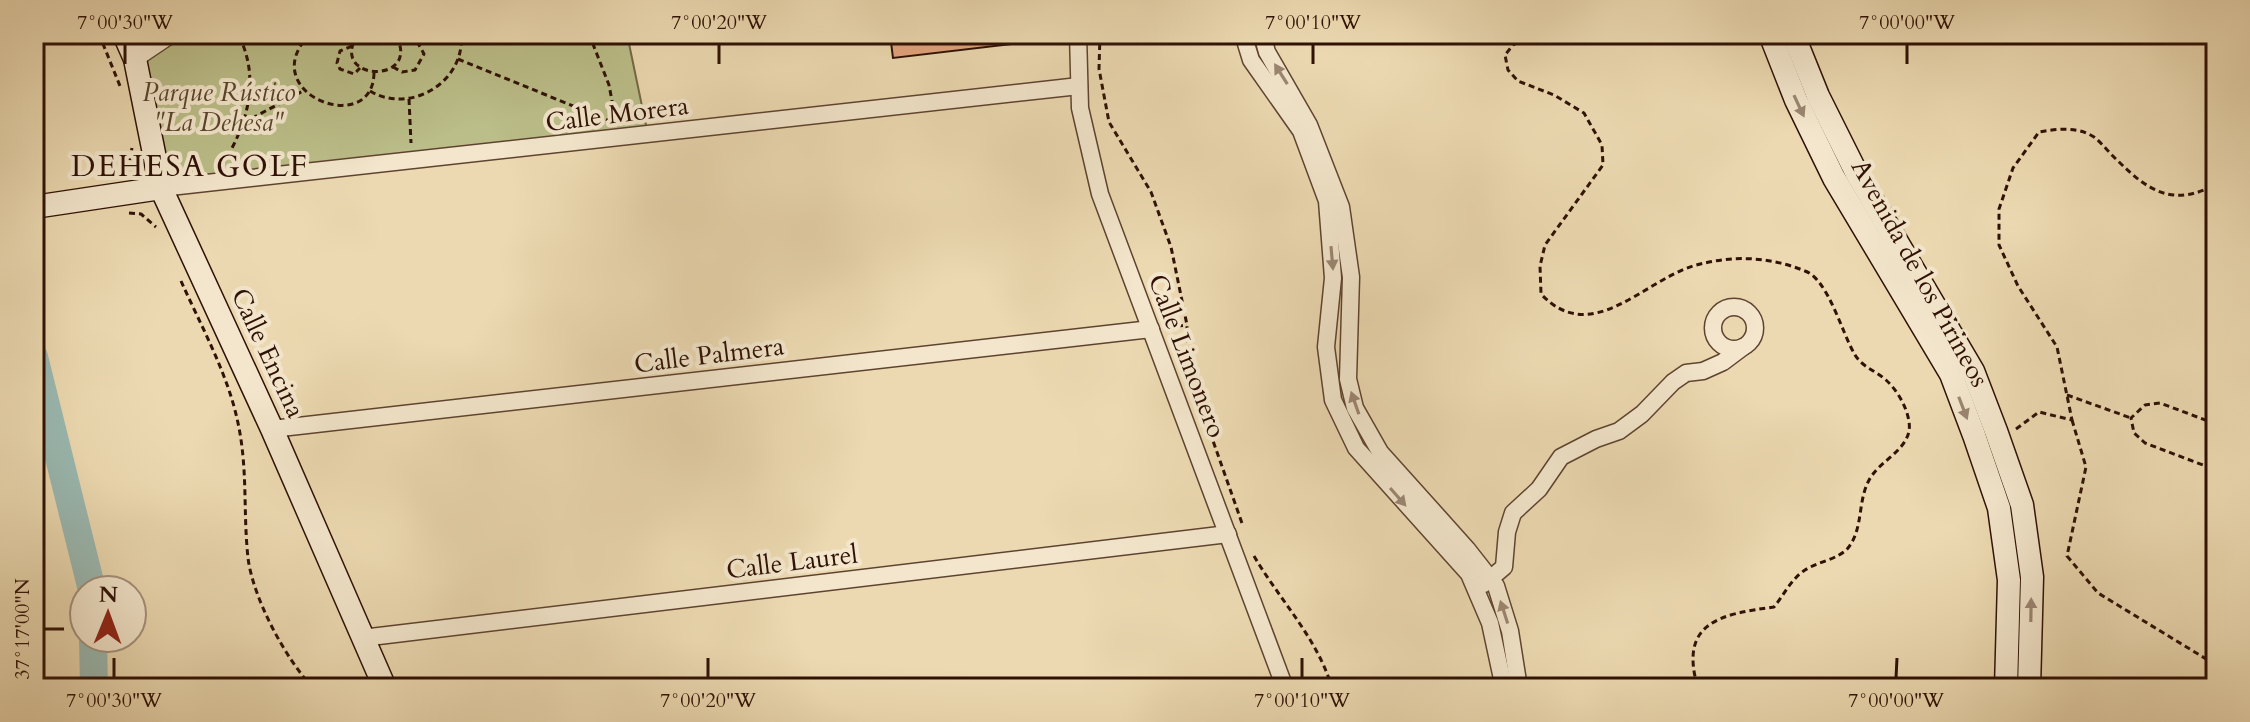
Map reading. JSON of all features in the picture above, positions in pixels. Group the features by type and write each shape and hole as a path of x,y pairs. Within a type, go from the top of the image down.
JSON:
{"street":[{"name":"Calle Encina","path":"124,34 135,59 161,188 272,429 385,688"},
{"path":"135,59 172,34"},
{"name":"Calle Limonero","path":"1078,34 1080,108 1100,194 1151,329 1236,531 1285,688"},
{"path":"1243,34 1251,60 1301,131 1327,201 1333,278 1326,347 1333,400 1356,448 1469,574 1490,623 1504,688"},
{"path":"1262,34 1267,52 1309,125 1341,207 1351,277 1348,379 1355,408 1380,452 1496,586 1510,631 1519,688"},
{"name":"Avenida de los Pirineos","path":"1770,34 1796,100 1834,178 1951,374 1974,435 1999,508 2009,580 2006,688"},
{"name":"Avenida de los Pirineos","path":"1793,34 1818,96 1857,174 1973,371 2000,440 2022,505 2032,577 2029,688"},
{"name":"Calle Morera","path":"161,188 1079,86"},
{"path":"44,206 161,188"},
{"name":"Calle Palmera","path":"272,429 1151,329"},
{"path":"1475,588 1491,580 1504,567 1507,532 1513,513 1539,489 1561,457 1619,431 1686,373 1703,371 1723,362 1743,347"},
{"name":"Calle Laurel","path":"362,638 1236,531"}],"path":[{"path":"99,34 122,91"},
{"path":"218,181 217,172 238,141 251,95 247,52 238,34"},
{"path":"310,34 301,42 296,56 298,81 304,90 329,106 346,106 359,100 370,90 374,73"},
{"path":"358,34 352,46 355,61 360,67 374,73 393,66 399,57 396,35 415,38 424,54 415,70 402,72 393,66"},
{"path":"370,90 380,96 409,99 439,86 458,59 461,34"},
{"path":"458,59 616,124 609,85 589,34"},
{"path":"1100,34 1099,69 1109,122 1151,192 1171,247 1187,325 1187,367 1236,531"},
{"path":"1536,34 1513,45 1505,55 1508,70 1518,81 1554,95 1584,113 1602,145 1603,165 1545,245 1540,266 1541,294 1554,309 1576,315 1603,312 1689,267 1724,259 1770,259 1810,272 1824,291 1855,356 1898,393 1910,423 1908,438 1872,475 1863,494 1856,533 1847,550 1806,569 1791,582 1774,607 1740,611 1707,625 1694,642 1694,677 1698,688"},
{"path":"2206,34 2216,68"},
{"path":"352,46 340,51 337,63 347,73 358,72 360,67"},
{"path":"243,123 304,90"},
{"path":"409,99 412,162"},
{"path":"2216,184 2196,195 2172,196 2135,177 2093,136 2066,128 2039,132 2013,168 1999,209 1999,245 2018,286 2057,347 2072,420 2086,467 2067,556 2098,593 2216,665"},
{"path":"112,178 129,163 133,152 132,140"},
{"path":"117,213 141,214 155,223 160,234"},
{"path":"176,269 226,384 237,418 245,458 248,556 254,589 272,627 313,688"},
{"path":"1151,329 1187,325"},
{"path":"2067,394 2131,418"},
{"path":"2131,418 2145,405 2160,403 2216,424"},
{"path":"2000,440 2039,412 2072,420"},
{"path":"2131,418 2134,433 2145,443 2216,470"},
{"path":"1254,557 1279,591 1320,659 1332,688"}],"green space":[{"name":"Parque Rústico \"La Dehesa\"","path":"172,34 627,34 648,135 161,188 135,59"}],"building":[{"path":"890,34 1020,34 1021,43 893,58"}],"waterway":[{"path":"34,357 88,574"},
{"path":"93,654 94,688"}],"district":[{"name":"DEHESA GOLF","path":"190,166"}]}
